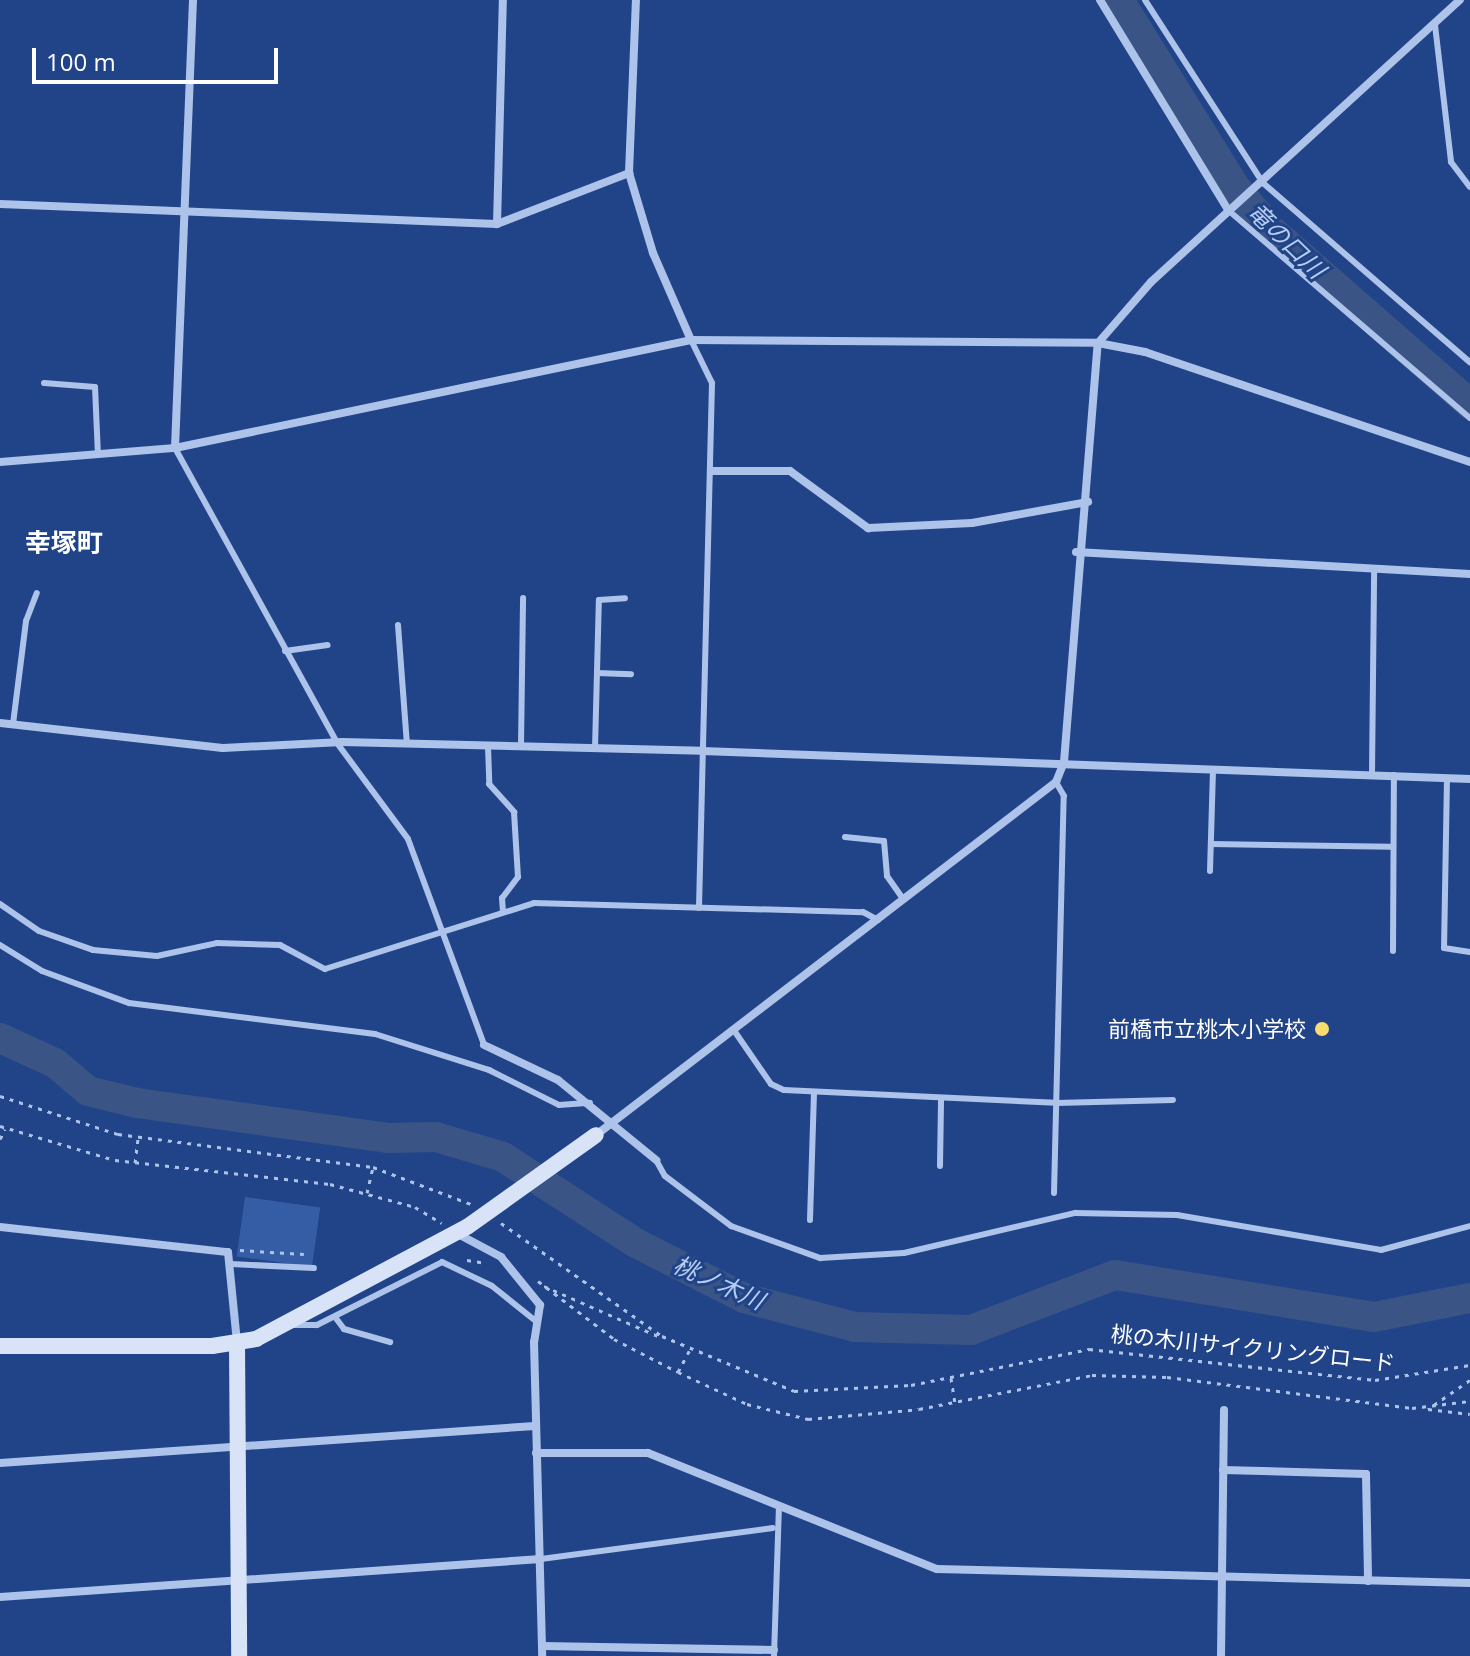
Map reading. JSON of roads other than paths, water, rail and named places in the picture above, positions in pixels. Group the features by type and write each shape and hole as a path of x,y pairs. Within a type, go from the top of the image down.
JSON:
{"street":[{"path":"175,448 193,0"},
{"path":"497,224 503,0"},
{"path":"636,0 629,173 653,253 691,340"},
{"path":"1100,0 1228,210"},
{"path":"0,1346 237,1343 292,1325 457,1230 596,1135 1056,782 1064,762 1076,552 1088,502 1098,343 1228,210 1263,183 1460,0"},
{"path":"0,204 497,224 629,173"},
{"path":"0,462 175,448 691,340 1098,343 1145,352 1470,462"},
{"path":"712,471 790,471 868,528 972,523 1088,502"},
{"path":"1076,552 1470,574"},
{"path":"0,723 213,748 337,743 521,746 1064,762 1077,769 1372,774 1470,779"},
{"path":"484,1045 536,1067 590,1103 614,1120 656,1160"},
{"path":"0,1227 231,1259 237,1343 235,1447 239,1656"},
{"path":"457,1230 501,1257 538,1300 535,1426 542,1651 774,1653"},
{"path":"1221,1656 1224,1410"},
{"path":"0,1463 535,1426"},
{"path":"536,1453 635,1450 937,1569 1223,1579 1470,1583"},
{"path":"1223,1470 1366,1474 1368,1581"},
{"path":"0,1597 541,1559"}],"lane":[{"path":"1145,0 1263,183 1470,362"},
{"path":"1435,25 1451,162 1470,187"},
{"path":"1228,210 1470,418"},
{"path":"691,340 712,383 699,908"},
{"path":"44,383 95,387 98,455"},
{"path":"175,448 337,743 398,819 445,933 475,1037 484,1045"},
{"path":"1372,774 1374,568"},
{"path":"13,724 26,621 37,593"},
{"path":"521,746 523,598"},
{"path":"595,748 599,600 625,598"},
{"path":"398,625 407,744"},
{"path":"285,651 328,645"},
{"path":"597,673 631,674"},
{"path":"488,746 489,784 514,812 518,877 502,898 503,911"},
{"path":"1210,871 1213,771"},
{"path":"1393,951 1394,775"},
{"path":"1447,778 1444,948 1470,952"},
{"path":"1054,1193 1064,796 1056,782"},
{"path":"845,837 884,841 887,876 904,900"},
{"path":"1211,844 1392,847"},
{"path":"0,904 39,931 93,950 157,956 217,943 280,945 325,969 445,933 503,911 543,902 863,912 878,920"},
{"path":"0,945 42,971 129,1003 375,1034 489,1070 559,1105 590,1103"},
{"path":"733,1029 771,1084 814,1094 1056,1103 1173,1100"},
{"path":"810,1220 814,1094"},
{"path":"940,1166 941,1099"},
{"path":"656,1160 665,1176 731,1226 820,1258 904,1253 1075,1213 1177,1215 1381,1250 1470,1226"},
{"path":"231,1259 314,1268"},
{"path":"292,1325 335,1317 442,1262 492,1286 537,1322"},
{"path":"335,1317 344,1329 390,1342"},
{"path":"774,1653 773,1528 779,1508"},
{"path":"541,1559 773,1528"}],"waterway":[{"name":"竜の口川","path":"1119,0 1235,187 1269,228 1470,404"},
{"name":"桃ノ木川","path":"0,1038 55,1063 88,1091 137,1103 388,1138 436,1137 503,1157 636,1243 744,1298 855,1327 971,1330 1115,1275 1374,1317 1470,1298"}],"place":[{"name":"前橋市立桃木小学校","path":"1322,1029"}],"district":[{"name":"幸塚町","path":"64,543"}]}
